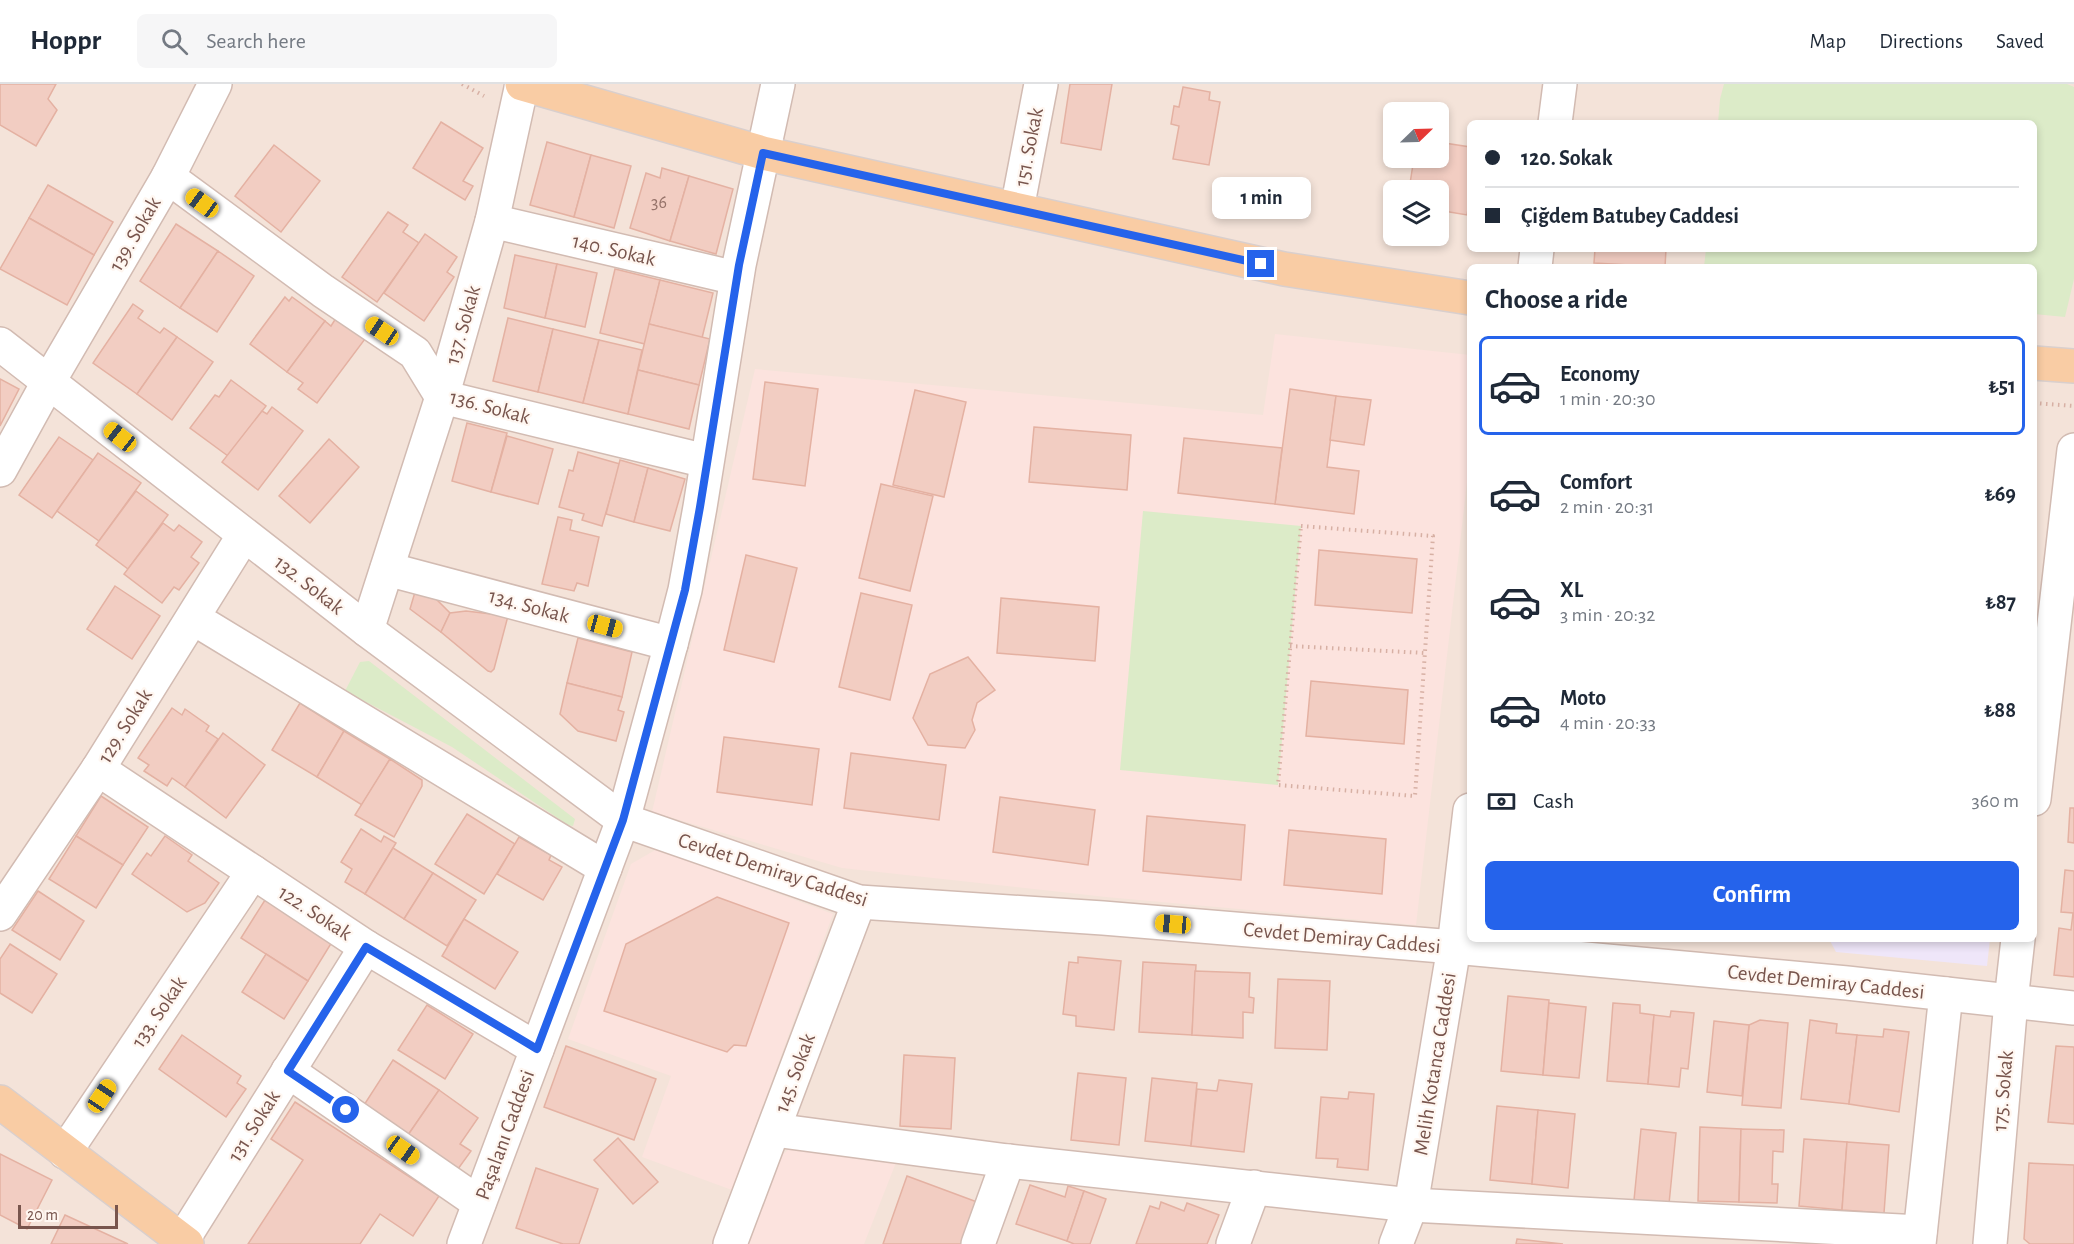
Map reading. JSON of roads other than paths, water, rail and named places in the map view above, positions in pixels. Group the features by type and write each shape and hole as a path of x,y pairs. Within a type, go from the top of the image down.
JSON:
{"main road":[{"path":"522,84 763,153 1284,269 1467,298"},
{"path":"2037,363 2074,366"},
{"path":"0,1102 183,1243"}],"street":[{"name":"139. Sokak","path":"0,470 168,177 215,84"},
{"name":"137. Sokak","path":"368,630 442,397 492,221 522,84"},
{"name":"Paşalanı Caddesi","path":"464,1244 623,820 671,644 685,590 700,507 736,278 778,84"},
{"name":"151. Sokak","path":"1017,209 1041,84"},
{"path":"1555,120 1560,84"},
{"name":"136. Sokak","path":"168,177 323,291 415,353 442,397 706,461"},
{"name":"140. Sokak","path":"492,221 736,278"},
{"name":"132. Sokak","path":"0,344 368,630 623,820"},
{"path":"2037,772 2074,450"},
{"name":"129. Sokak","path":"0,914 98,769 244,535"},
{"name":"134. Sokak","path":"387,569 671,644"},
{"path":"192,618 605,868"},
{"name":"122. Sokak","path":"98,769 366,947 537,1049"},
{"name":"Cevdet Demiray Caddesi","path":"623,820 858,902 1103,918 1454,947 1847,983 2074,1008"},
{"name":"Melih Kotanca Caddesi","path":"1396,1244 1412,1205 1454,947 1467,836"},
{"name":"133. Sokak","path":"64,1152 253,872"},
{"name":"145. Sokak","path":"730,1244 858,902"},
{"name":"175. Sokak","path":"1990,1244 2018,942"},
{"name":"131. Sokak","path":"183,1243 366,947"},
{"path":"774,1130 1008,1161 1412,1205 1919,1238 1946,994"},
{"path":"288,1071 479,1203"},
{"path":"978,1244 1008,1161"},
{"path":"1233,1244 1254,1187"}]}
